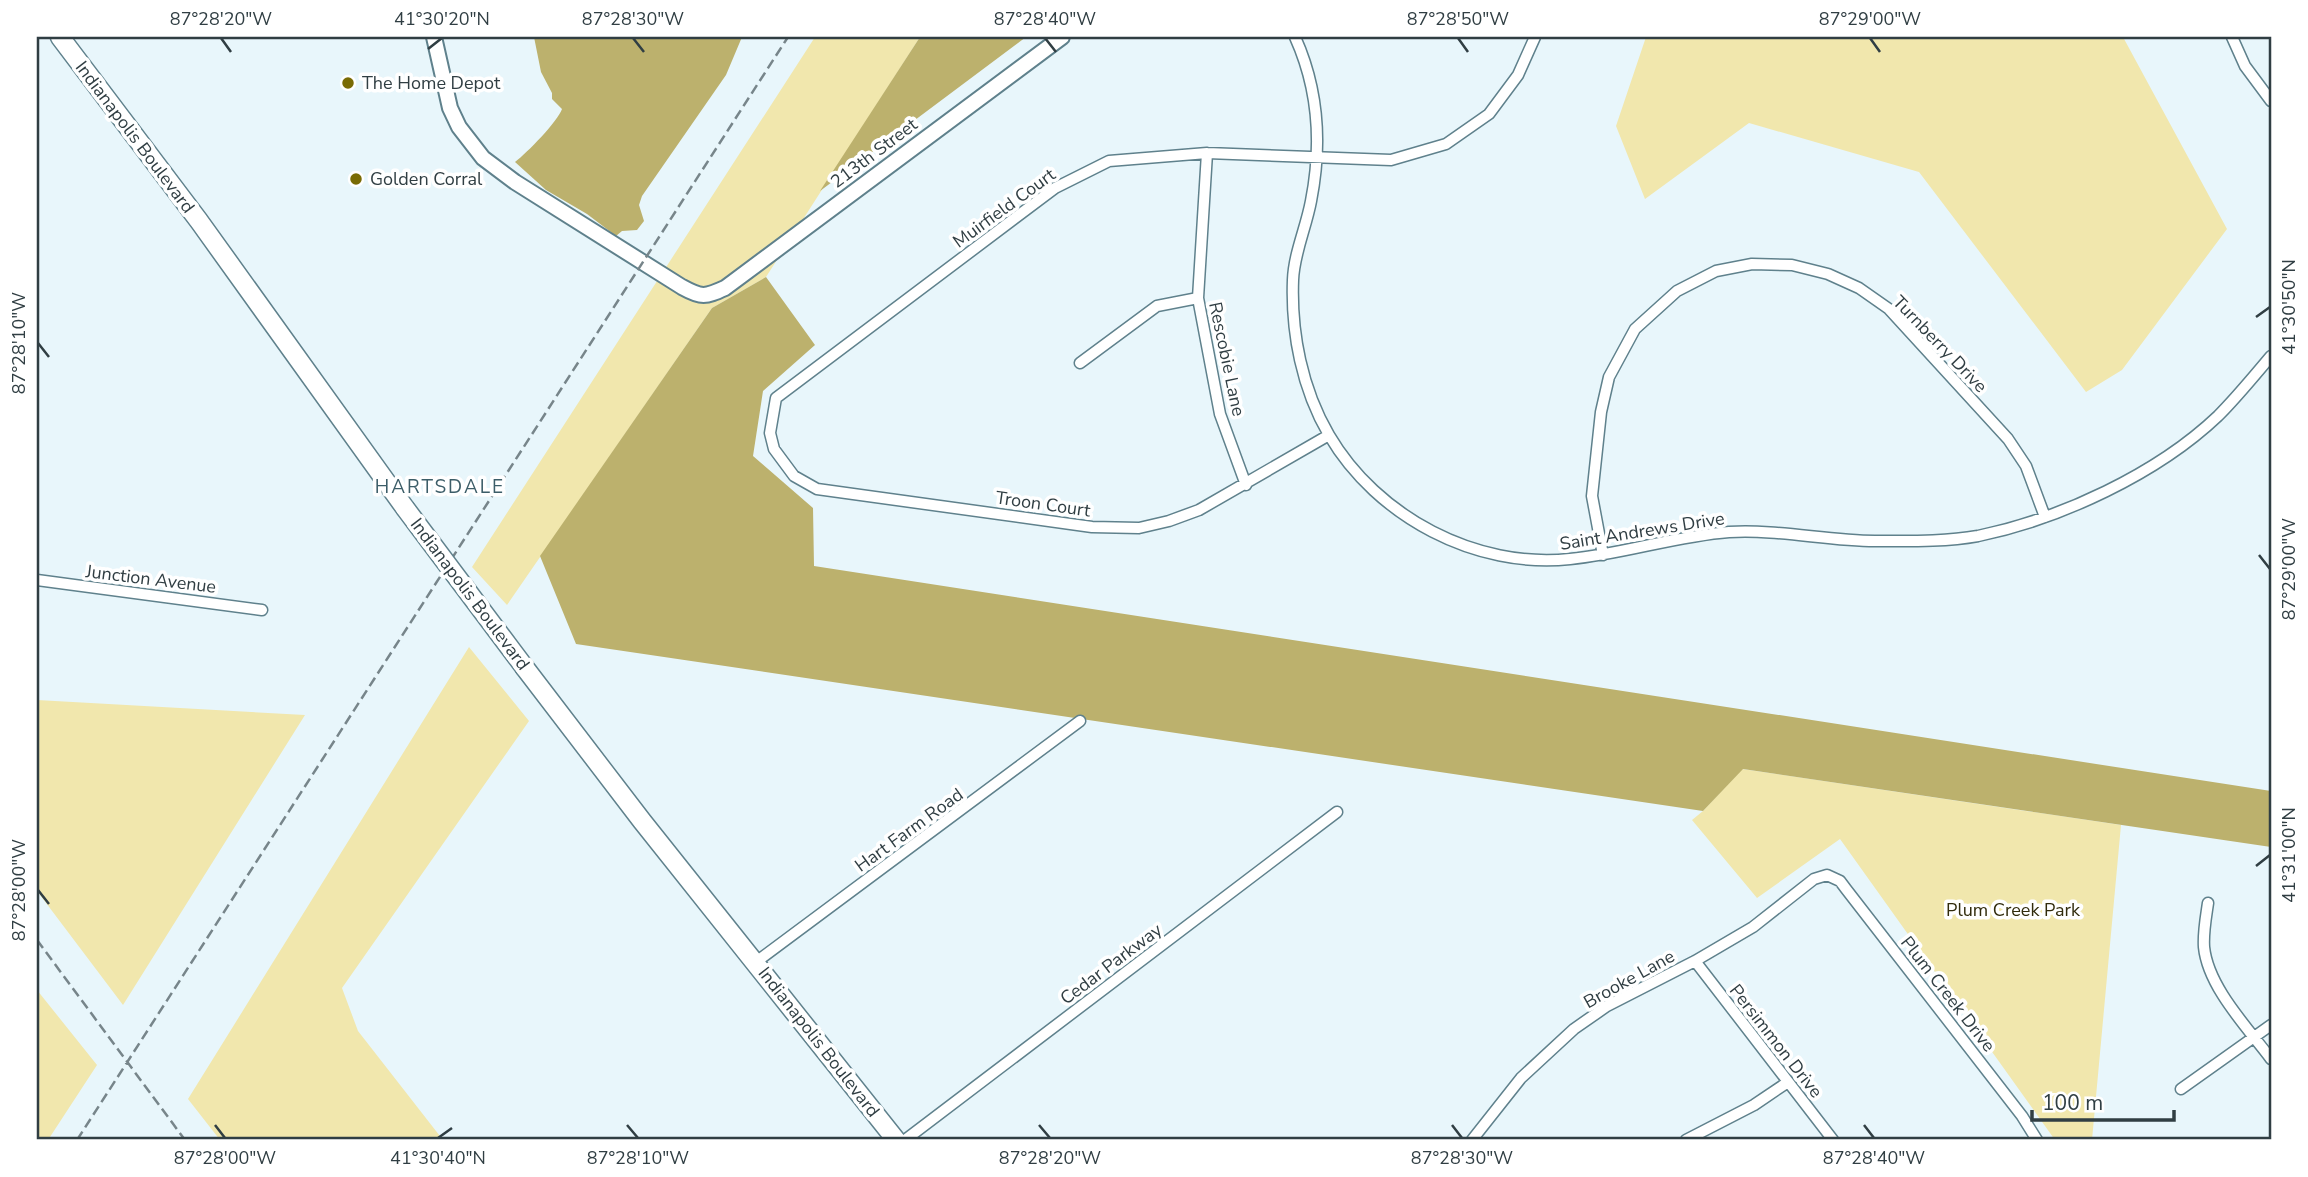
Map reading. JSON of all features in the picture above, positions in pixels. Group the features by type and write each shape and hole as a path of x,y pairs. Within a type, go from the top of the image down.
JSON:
{"highway":[{"name":"Indianapolis Boulevard","path":"60,37 199,221 405,508 525,668 642,821 897,1140"}],"street":[{"name":"213th Street","path":"434,37 450,108 459,127 483,158 515,182 682,287 692,293 707,296 725,288 1062,37"},
{"name":"Saint Andrews Drive","path":"1295,37 1307,68 1318,121 1318,158 1293,277 1299,356 1312,398 1329,435 1346,459 1380,496 1424,527 1449,539 1519,559 1555,560 1603,555 1666,541 1730,532 1871,541 1940,540 1976,536 2045,517 2083,502 2157,462 2216,418 2271,356"},
{"name":"Muirfield Court","path":"772,424 776,398 1055,188 1109,161 1208,153 1391,160 1446,144 1489,114 1518,75 1535,37"},
{"path":"2232,37 2245,66 2271,101"},
{"name":"Rescobie Lane","path":"1208,153 1198,298 1220,414 1246,485"},
{"name":"Turnberry Drive","path":"1603,555 1592,496 1601,412 1609,377 1635,329 1677,291 1716,271 1752,264 1792,265 1828,274 1859,288 1889,309 2008,439 2026,466 2045,517"},
{"path":"1080,363 1157,306 1198,298"},
{"name":"Troon Court","path":"772,424 770,433 774,449 794,476 817,489 1092,527 1139,528 1199,510 1329,435"},
{"name":"Junction Avenue","path":"37,580 262,610"},
{"name":"Hart Farm Road","path":"756,962 1080,722"},
{"name":"Cedar Parkway","path":"905,1140 1336,812"},
{"name":"Brooke Lane","path":"1472,1140 1521,1078 1574,1029 1633,992 1695,961 1753,927 1814,879 1827,875"},
{"name":"Plum Creek Drive","path":"1827,875 1840,881 2022,1116 2037,1140"},
{"path":"2208,903 2204,946 2208,967 2216,985 2271,1059"},
{"name":"Persimmon Drive","path":"1695,961 1833,1140"},
{"path":"2181,1090 2271,1025"},
{"path":"1686,1140 1754,1105 1788,1082"}],"green space":[{"path":"815,37 920,37 766,277 712,308 507,605 472,567"},
{"path":"1646,37 2123,37 2227,229 2122,370 2086,392 1919,172 1749,123 1645,199 1616,126"},
{"path":"469,647 529,721 342,988 358,1031 443,1140 220,1140 188,1099"},
{"path":"37,700 305,715 123,1005 37,891"},
{"name":"Plum Creek Park","path":"1742,769 2121,825 2092,1140 2055,1140 1840,839 1757,898 1692,820"},
{"path":"37,990 97,1065 48,1140 37,1140"}],"shaded area":[{"path":"534,37 742,37 726,75 642,196 639,205 644,221 637,230 622,231 616,236 587,214 546,190 515,162 542,137 562,109 552,99 552,93 541,72"},
{"path":"920,37 1026,37 820,191"},
{"path":"766,277 815,345 763,391 753,456 813,508 814,566 2271,791 2271,847 1743,769 1703,811 576,644 540,556 712,308"}],"railway":[{"path":"77,1140 788,37"},
{"path":"37,940 185,1140"}],"place":[{"name":"The Home Depot","path":"348,83"},
{"name":"Golden Corral","path":"356,179"}],"district":[{"name":"HARTSDALE","path":"440,486"}]}
